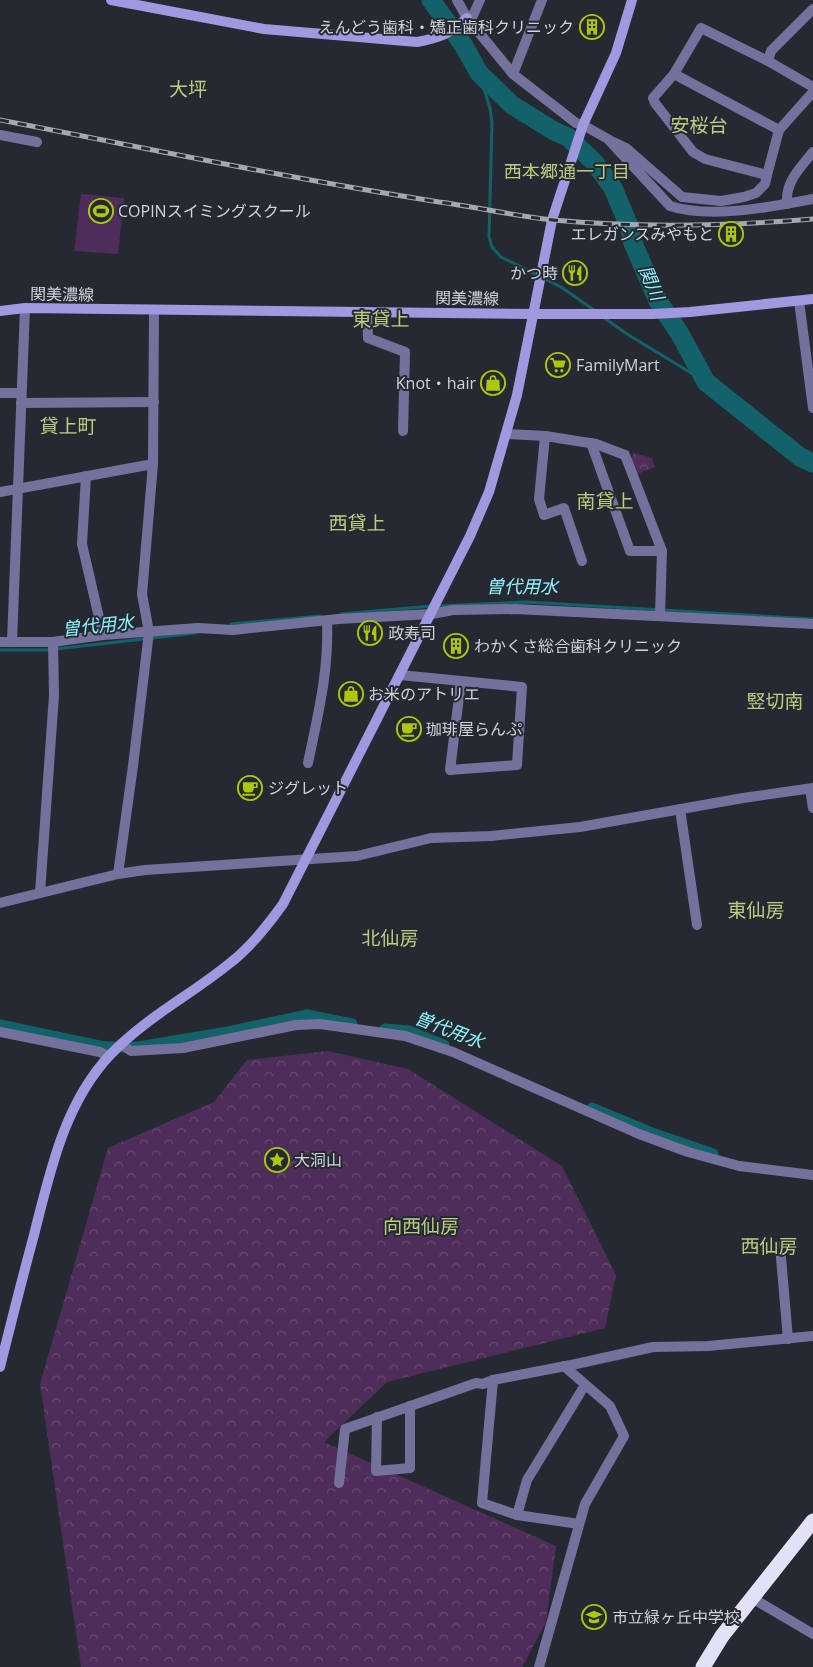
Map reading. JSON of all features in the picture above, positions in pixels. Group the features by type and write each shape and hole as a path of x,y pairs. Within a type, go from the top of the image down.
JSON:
{"highway":[{"path":"703,1667 722,1636 813,1521"}],"street":[{"path":"111,0 272,30 417,42 438,39 458,27 468,20 480,0"},
{"path":"457,0 468,20 513,74 576,123 626,148 682,197 721,201 756,193 765,184 779,130 813,92"},
{"path":"513,74 542,0"},
{"path":"0,1367 59,1139 84,1088 108,1056 120,1044 142,1025 231,963 265,928 284,904 470,536 489,492 507,434 517,395 552,220 583,125 616,53 632,0"},
{"path":"768,61 771,51 813,9"},
{"path":"767,175 705,159 693,152 653,98 674,74 701,28 768,61 813,87"},
{"path":"674,74 779,130"},
{"path":"0,135 37,142"},
{"path":"608,139 670,206 682,210 698,212 787,204 813,199"},
{"path":"787,204 786,194 790,182 813,152"},
{"name":"関美濃線","path":"0,311 25,308 653,314 681,313 813,299"},
{"path":"799,301 813,408"},
{"path":"12,642 25,308"},
{"path":"118,874 149,632 142,594 153,464 154,310"},
{"path":"367,312 368,338 405,352 403,431"},
{"path":"0,393 21,398 154,402"},
{"path":"507,434 545,436 591,443 625,455 662,551 660,615"},
{"path":"545,436 539,499 544,515 564,508 582,561"},
{"path":"591,443 630,551 662,551"},
{"path":"0,492 153,464"},
{"path":"86,476 82,544 103,635"},
{"path":"0,642 53,642 103,635 198,628 233,630 432,614 453,610 516,609 813,624"},
{"path":"308,763 324,688 328,649 327,621"},
{"path":"40,893 54,695 53,642"},
{"path":"400,676 461,681 522,687 517,765 450,770 461,681"},
{"path":"0,903 118,874 145,870 357,856 431,838 491,836 580,827 812,788 813,808"},
{"path":"680,809 697,925"},
{"path":"120,1044 131,1051 183,1048 296,1025 320,1024 405,1036 453,1052 639,1134 688,1152 739,1166 813,1175"},
{"path":"0,1032 100,1052 108,1056"},
{"path":"780,1246 788,1339"},
{"path":"339,1483 345,1429 476,1383 483,1384 493,1380 653,1347 708,1346 813,1336"},
{"path":"539,1667 585,1504 624,1436 610,1406 564,1366"},
{"path":"493,1380 482,1503 517,1515 579,1524"},
{"path":"517,1515 527,1480 585,1385"},
{"path":"377,1417 376,1471 410,1468 410,1406"},
{"path":"752,1598 813,1634"}],"green space":[{"name":"COPINスイミングスクール","path":"81,194 124,198 118,254 74,251"},
{"path":"634,453 652,458 655,467 635,475 630,461"},
{"path":"328,1051 408,1069 562,1166 616,1275 605,1328 387,1382 324,1442 556,1546 546,1622 522,1667 81,1667 40,1384 108,1148 214,1102 247,1060"}],"waterway":[{"name":"関川","path":"431,0 464,46 479,73 512,105 554,131 568,137 595,163 613,188 629,226 633,243 658,301 680,334 706,382 800,457 813,463"},
{"path":"479,73 490,108 492,123 489,237 492,247 501,257 561,287 594,310"},
{"path":"603,317 627,334 706,382"},
{"name":"曽代用水","path":"438,606 527,602 813,619"},
{"name":"曽代用水","path":"341,614 432,606"},
{"name":"曽代用水","path":"231,624 320,616"},
{"name":"曽代用水","path":"0,650 47,650 196,633"},
{"name":"曽代用水","path":"0,1025 104,1047 139,1047 228,1032 307,1015 352,1024"},
{"name":"曽代用水","path":"385,1029 409,1031 444,1045"},
{"name":"曽代用水","path":"592,1108 652,1133 713,1154"}],"railway":[{"path":"0,120 384,193 553,220 650,225 716,225 813,219"}],"place":[{"name":"えんどう歯科・矯正歯科クリニック","path":"592,27"},
{"name":"COPINスイミングスクール","path":"101,211"},
{"name":"エレガンスみやもと","path":"731,234"},
{"name":"かつ時","path":"575,273"},
{"name":"FamilyMart","path":"558,365"},
{"name":"Knot・hair","path":"493,383"},
{"name":"政寿司","path":"370,633"},
{"name":"わかくさ総合歯科クリニック","path":"456,646"},
{"name":"お米のアトリエ","path":"351,694"},
{"name":"珈琲屋らんぷ","path":"409,729"},
{"name":"ジグレット","path":"250,788"},
{"name":"大洞山","path":"277,1160"},
{"name":"市立緑ヶ丘中学校","path":"594,1617"}],"district":[{"name":"大坪","path":"188,89"},
{"name":"安桜台","path":"699,125"},
{"name":"西本郷通一丁目","path":"567,172"},
{"name":"東貸上","path":"381,319"},
{"name":"貸上町","path":"68,426"},
{"name":"南貸上","path":"605,501"},
{"name":"西貸上","path":"357,523"},
{"name":"竪切南","path":"775,701"},
{"name":"東仙房","path":"756,910"},
{"name":"北仙房","path":"390,938"},
{"name":"向西仙房","path":"421,1226"},
{"name":"西仙房","path":"769,1246"}]}
